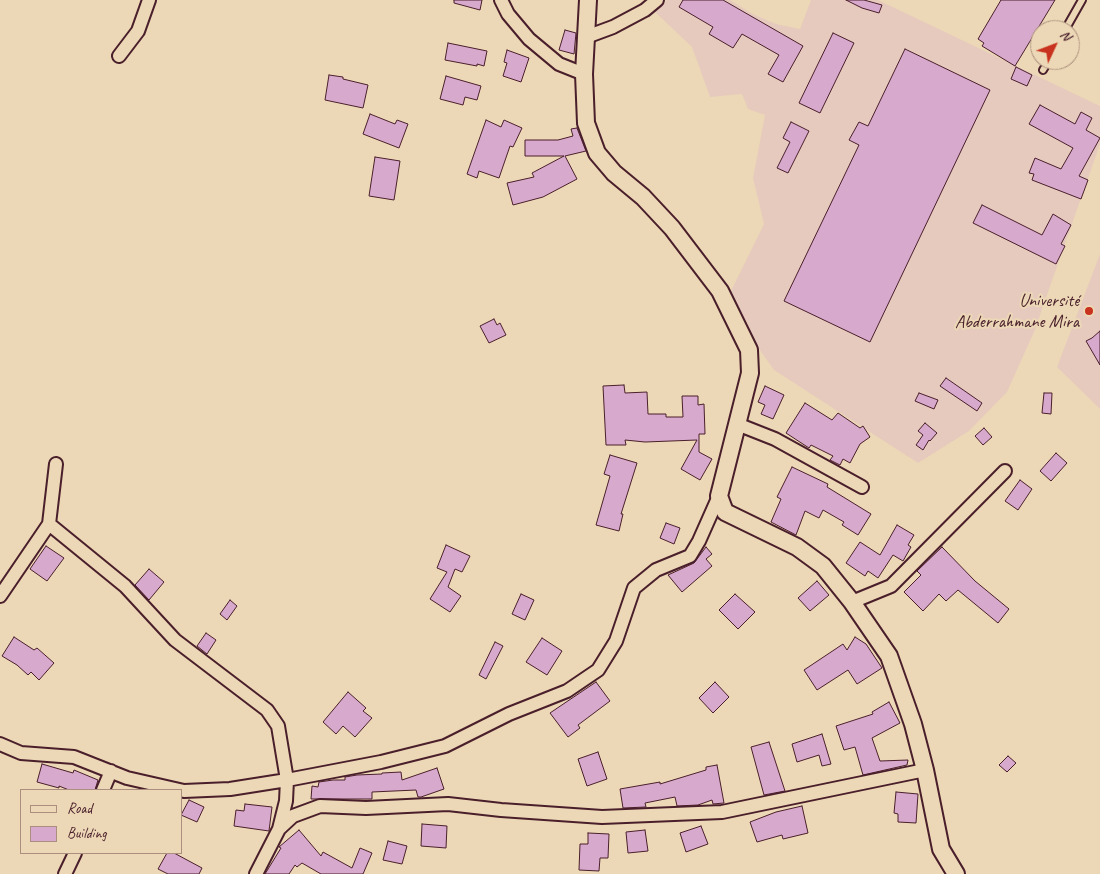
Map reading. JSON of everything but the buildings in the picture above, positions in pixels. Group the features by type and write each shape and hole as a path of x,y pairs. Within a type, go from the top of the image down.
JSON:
{"street":[{"path":"119,56 138,31 149,0"},
{"path":"501,0 508,14 529,39 559,64 584,74"},
{"path":"182,791 230,789 287,780 381,762 445,746 509,714 567,691 598,670 616,641 634,588 656,570 690,556 699,540 719,496 750,373 749,350 720,292 677,235 643,197 614,173 597,153 586,123 584,74 588,0"},
{"path":"586,37 645,10 657,0"},
{"path":"737,424 775,440 862,487"},
{"path":"0,596 49,524 56,464"},
{"path":"852,602 891,586 1005,471"},
{"path":"719,496 725,512 797,547 823,566 852,602 889,656 913,724 925,770 941,849 956,874"},
{"path":"49,524 125,586 175,640 267,710 278,726 287,780 286,802 280,829 256,874"},
{"path":"0,744 21,753 74,757 127,778 175,789"},
{"path":"280,829 293,816 320,806 366,808 448,804 501,810 602,816 722,812 925,770"},
{"path":"103,789 111,771"},
{"path":"65,874 75,854"}],"lane":[{"path":"1071,20 1082,0"}],"shaded area":[{"path":"667,0 730,0 753,14 776,24 800,29 811,0 878,0 1100,106 1100,144 1034,332 1007,392 969,431 918,463 774,370 750,336 748,324 730,293 764,224 753,178 765,115 748,109 742,94 710,97 692,47 655,12"},
{"name":"Université Abderrahmane Mira","path":"1100,254 1100,409 1057,367"}],"place":[{"name":"Université Abderrahmane Mira","path":"1089,311"}]}
